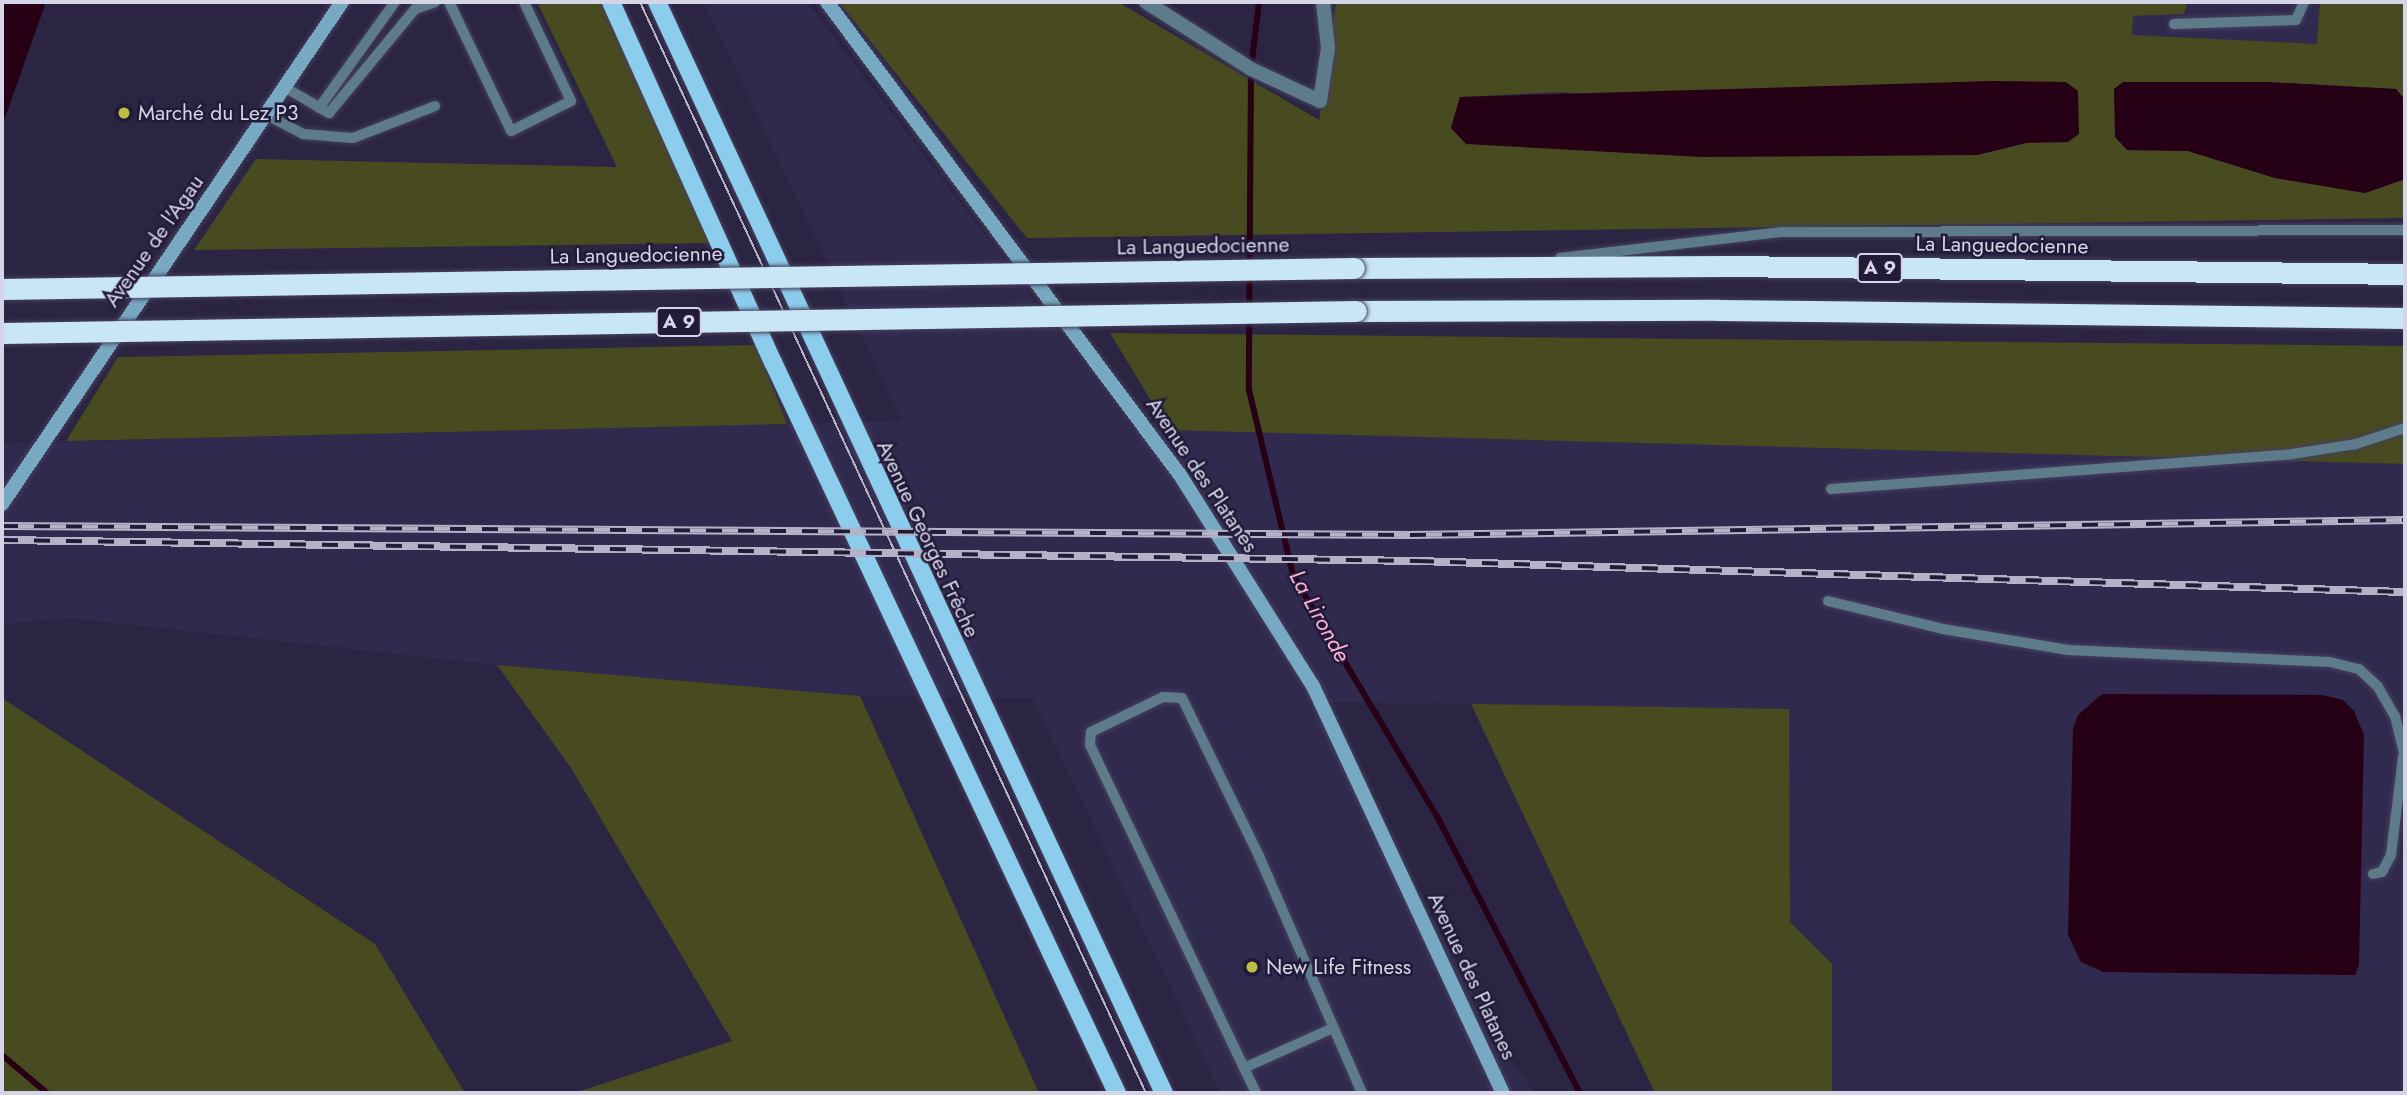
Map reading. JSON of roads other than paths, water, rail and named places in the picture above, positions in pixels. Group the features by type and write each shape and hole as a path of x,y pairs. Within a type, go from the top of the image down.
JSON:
{"highway":[{"name":"La Languedocienne","path":"2,289 1493,265 2405,274"},
{"name":"A 9","path":"2,333 1356,311 1731,310 2405,318"}],"main road":[{"path":"611,2 779,374 1117,1093"},
{"name":"Avenue Georges Frêche","path":"657,2 1164,1093"}],"street":[{"name":"Avenue de l'Agau","path":"2,504 54,421 286,88 342,2"},
{"name":"Avenue des Platanes","path":"828,2 1181,475 1312,686 1503,1093"},
{"path":"1146,2 1251,69 1320,101 1328,48 1323,2"}],"lane":[{"path":"319,108 395,2"},
{"path":"286,88 329,113 415,9 435,2"},
{"path":"449,2 511,131 571,101 524,2"},
{"path":"2174,24 2296,20 2304,2"},
{"path":"267,115 303,134 354,138 435,106"},
{"path":"1493,265 1782,232 2405,230"},
{"path":"1831,489 2292,454 2356,443 2405,428"},
{"path":"1828,601 1943,629 2068,650 2330,662 2358,669 2378,687 2395,716 2404,757 2391,855 2382,872 2373,874"},
{"path":"1256,1093 1090,745 1091,732 1163,697 1182,698 1259,856 1362,1093"},
{"path":"1244,1068 1333,1028"}],"waterway":[{"name":"La Lironde","path":"1259,2 1251,69 1249,390 1293,575 1439,820 1580,1093"},
{"path":"2,1055 47,1093"}],"tram line":[{"path":"640,2 1146,1093"}],"railway":[{"path":"2,526 1410,535 2405,520"},
{"path":"2,540 1418,561 2405,592"}],"place":[{"name":"Marché du Lez P3","path":"124,113"},
{"name":"New Life Fitness","path":"1252,967"}]}
